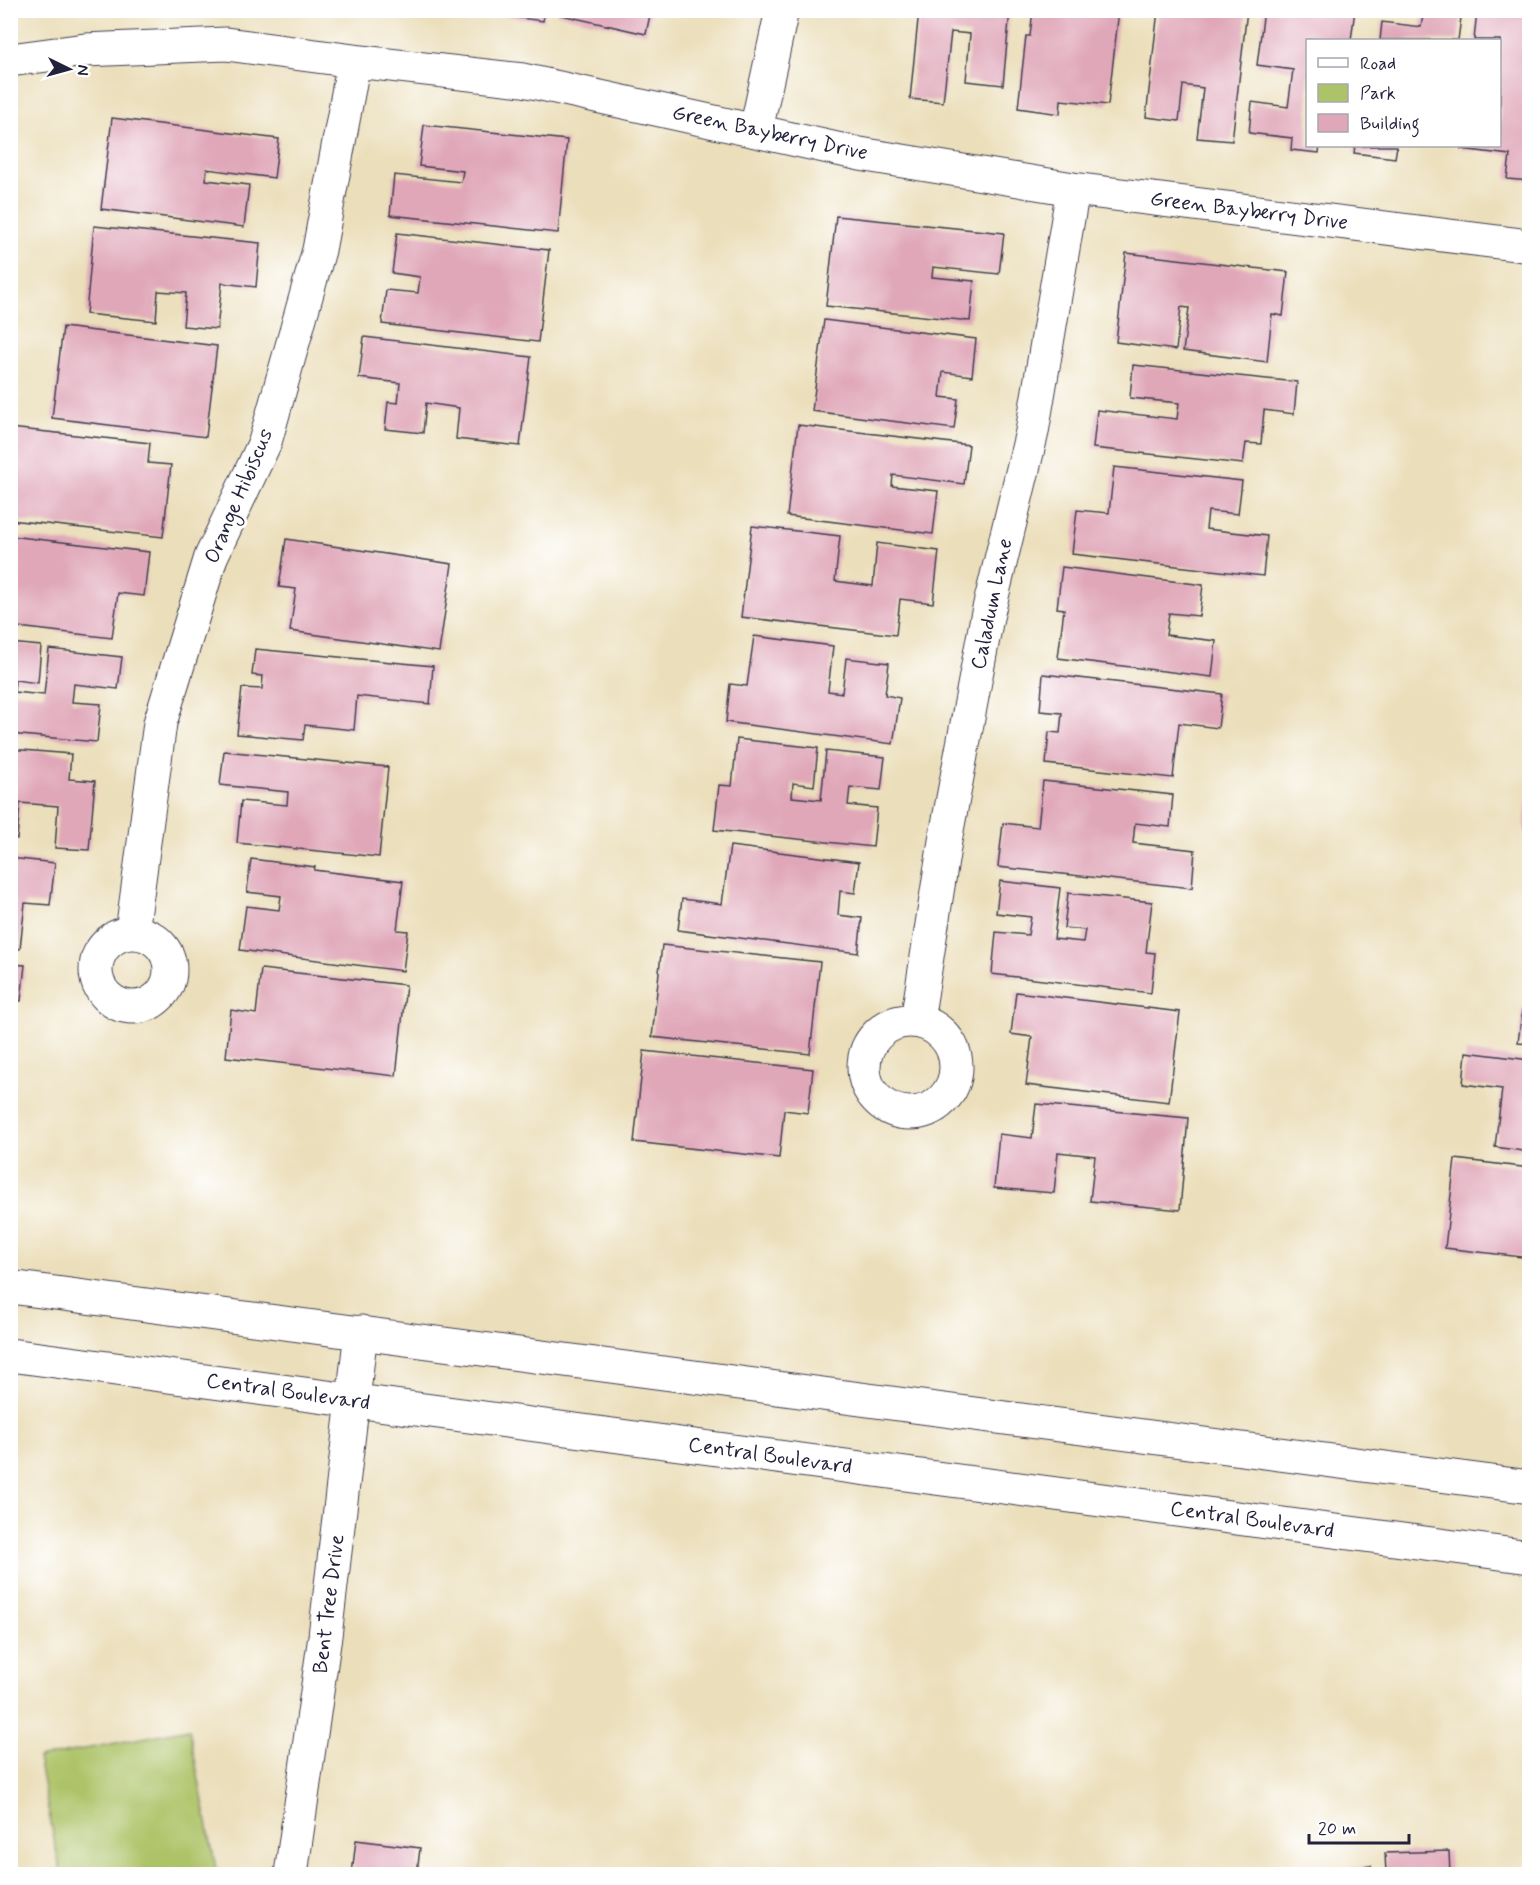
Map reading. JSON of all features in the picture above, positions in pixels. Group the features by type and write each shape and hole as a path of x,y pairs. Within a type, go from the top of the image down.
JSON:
{"street":[{"path":"756,130 782,10"},
{"name":"Green Bayberry Drive","path":"10,60 85,50 226,44 523,80 860,154 1072,189 1530,246"},
{"name":"Orange Hibiscus","path":"132,932 160,723 211,557 265,442 319,250 354,61"},
{"name":"Caladum Lane","path":"917,1021 945,841 987,617 1032,432 1072,189"},
{"path":"10,1287 1530,1487"},
{"name":"Bent Tree Drive","path":"291,1875 325,1636 361,1332"},
{"name":"Central Boulevard","path":"10,1355 1530,1557"}],"green space":[{"path":"189,1729 217,1874 61,1874 38,1758"}],"building":[{"path":"498,10 545,10 543,21 497,15"},
{"path":"558,10 651,10 646,34 557,14"},
{"path":"919,10 1010,10 1003,85 966,81 970,34 951,32 943,102 910,99"},
{"path":"1033,10 1119,10 1108,105 1061,100 1060,114 1018,108 1026,36 1030,36"},
{"path":"1158,10 1216,12 1217,10 1247,10 1232,141 1197,138 1203,88 1183,85 1179,121 1146,117"},
{"path":"1264,10 1355,10 1351,39 1306,39 1306,147 1320,147 1319,153 1291,150 1292,138 1249,133 1252,102 1288,107 1293,70 1257,65"},
{"path":"1424,10 1462,10 1458,39 1380,39 1382,22 1421,27"},
{"path":"1477,10 1530,10 1530,181 1507,179 1510,155 1461,149 1462,147 1501,147 1501,39 1474,39"},
{"path":"112,118 279,139 274,178 207,169 206,180 249,185 244,227 101,209"},
{"path":"424,125 567,140 558,233 390,215 394,175 461,182 463,171 419,166"},
{"path":"1355,147 1397,147 1395,158 1354,153"},
{"path":"836,216 1004,233 999,274 933,267 932,277 974,281 970,321 826,306"},
{"path":"94,226 260,243 256,287 222,283 217,329 183,326 186,293 158,291 156,321 86,314"},
{"path":"397,233 549,250 538,342 382,324 386,290 418,293 420,277 392,273"},
{"path":"1126,253 1288,272 1283,316 1272,314 1267,362 1183,351 1189,308 1181,307 1176,350 1116,342"},
{"path":"824,320 976,339 972,376 943,372 940,397 958,399 954,429 812,411"},
{"path":"63,327 217,346 206,437 52,418"},
{"path":"364,337 531,357 520,446 456,439 459,408 426,403 423,433 385,429 388,402 398,403 400,383 359,378"},
{"path":"1133,365 1297,382 1294,414 1264,410 1261,444 1246,443 1243,464 1093,448 1097,410 1177,419 1179,403 1130,398"},
{"path":"798,425 969,445 964,484 893,475 892,486 938,491 933,534 787,516"},
{"path":"10,428 150,443 148,463 171,465 163,537 10,520"},
{"path":"1114,467 1242,481 1238,514 1208,511 1206,529 1267,536 1263,576 1072,554 1077,510 1109,513"},
{"path":"752,526 840,536 835,581 873,586 877,543 939,551 933,603 900,599 896,635 741,617"},
{"path":"10,536 149,552 144,596 118,593 112,638 10,626"},
{"path":"286,539 452,564 439,652 290,631 296,589 279,587"},
{"path":"1062,567 1203,585 1199,616 1169,613 1166,635 1216,641 1212,677 1058,658 1064,609 1057,608"},
{"path":"754,636 833,646 828,691 842,693 846,658 889,663 885,695 900,698 893,744 726,722 730,684 747,686"},
{"path":"10,643 41,646 38,683 15,680 14,692 44,695 49,649 122,657 118,689 74,684 72,702 101,704 97,742 10,734"},
{"path":"255,649 433,666 430,704 357,696 354,730 305,725 303,740 237,734 242,688 262,689 263,676 252,675"},
{"path":"1043,674 1222,694 1218,728 1179,723 1173,778 1046,764 1049,732 1060,733 1062,713 1040,711"},
{"path":"737,739 818,748 814,786 793,783 792,797 821,800 826,751 885,757 881,790 850,787 848,805 877,808 873,847 714,830 719,785 732,786"},
{"path":"10,749 71,754 69,779 95,781 89,850 55,848 58,806 20,803 17,839 10,838"},
{"path":"224,751 388,767 379,857 237,843 241,801 287,805 288,792 220,785"},
{"path":"1043,781 1173,795 1170,827 1135,823 1133,843 1195,850 1192,888 998,867 1003,823 1038,827"},
{"path":"1528,794 1530,794 1530,828 1524,827"},
{"path":"730,846 859,862 855,893 840,891 838,915 862,918 858,953 678,930 682,899 722,904"},
{"path":"10,858 55,863 50,905 25,903 20,949 10,948"},
{"path":"251,859 315,867 314,870 403,881 397,930 408,931 403,971 240,950 246,906 279,910 281,896 247,892"},
{"path":"1000,881 1060,888 1054,939 1083,942 1085,930 1064,928 1068,893 1152,902 1146,952 1155,953 1151,993 992,974 996,932 1028,935 1031,917 996,913"},
{"path":"662,945 820,962 810,1054 652,1037"},
{"path":"10,964 25,965 21,1001 10,1000"},
{"path":"261,969 406,985 396,1076 226,1057 231,1010 256,1014"},
{"path":"1016,992 1180,1012 1169,1102 1026,1085 1032,1037 1011,1034"},
{"path":"1522,1010 1530,1011 1530,1044 1518,1043"},
{"path":"10,1020 16,1021 13,1056 10,1056"},
{"path":"644,1051 813,1069 808,1113 784,1110 779,1158 634,1142"},
{"path":"1466,1052 1530,1060 1530,1152 1495,1147 1502,1089 1463,1084"},
{"path":"1036,1104 1188,1118 1180,1210 1090,1201 1095,1156 1058,1152 1054,1193 994,1188 999,1134 1032,1138"},
{"path":"1455,1159 1530,1168 1530,1258 1445,1248"},
{"path":"356,1840 420,1848 417,1874 352,1874"},
{"path":"1449,1851 1450,1874 1386,1874 1385,1853"},
{"path":"1371,1866 1372,1874 1305,1874 1305,1873"}]}
